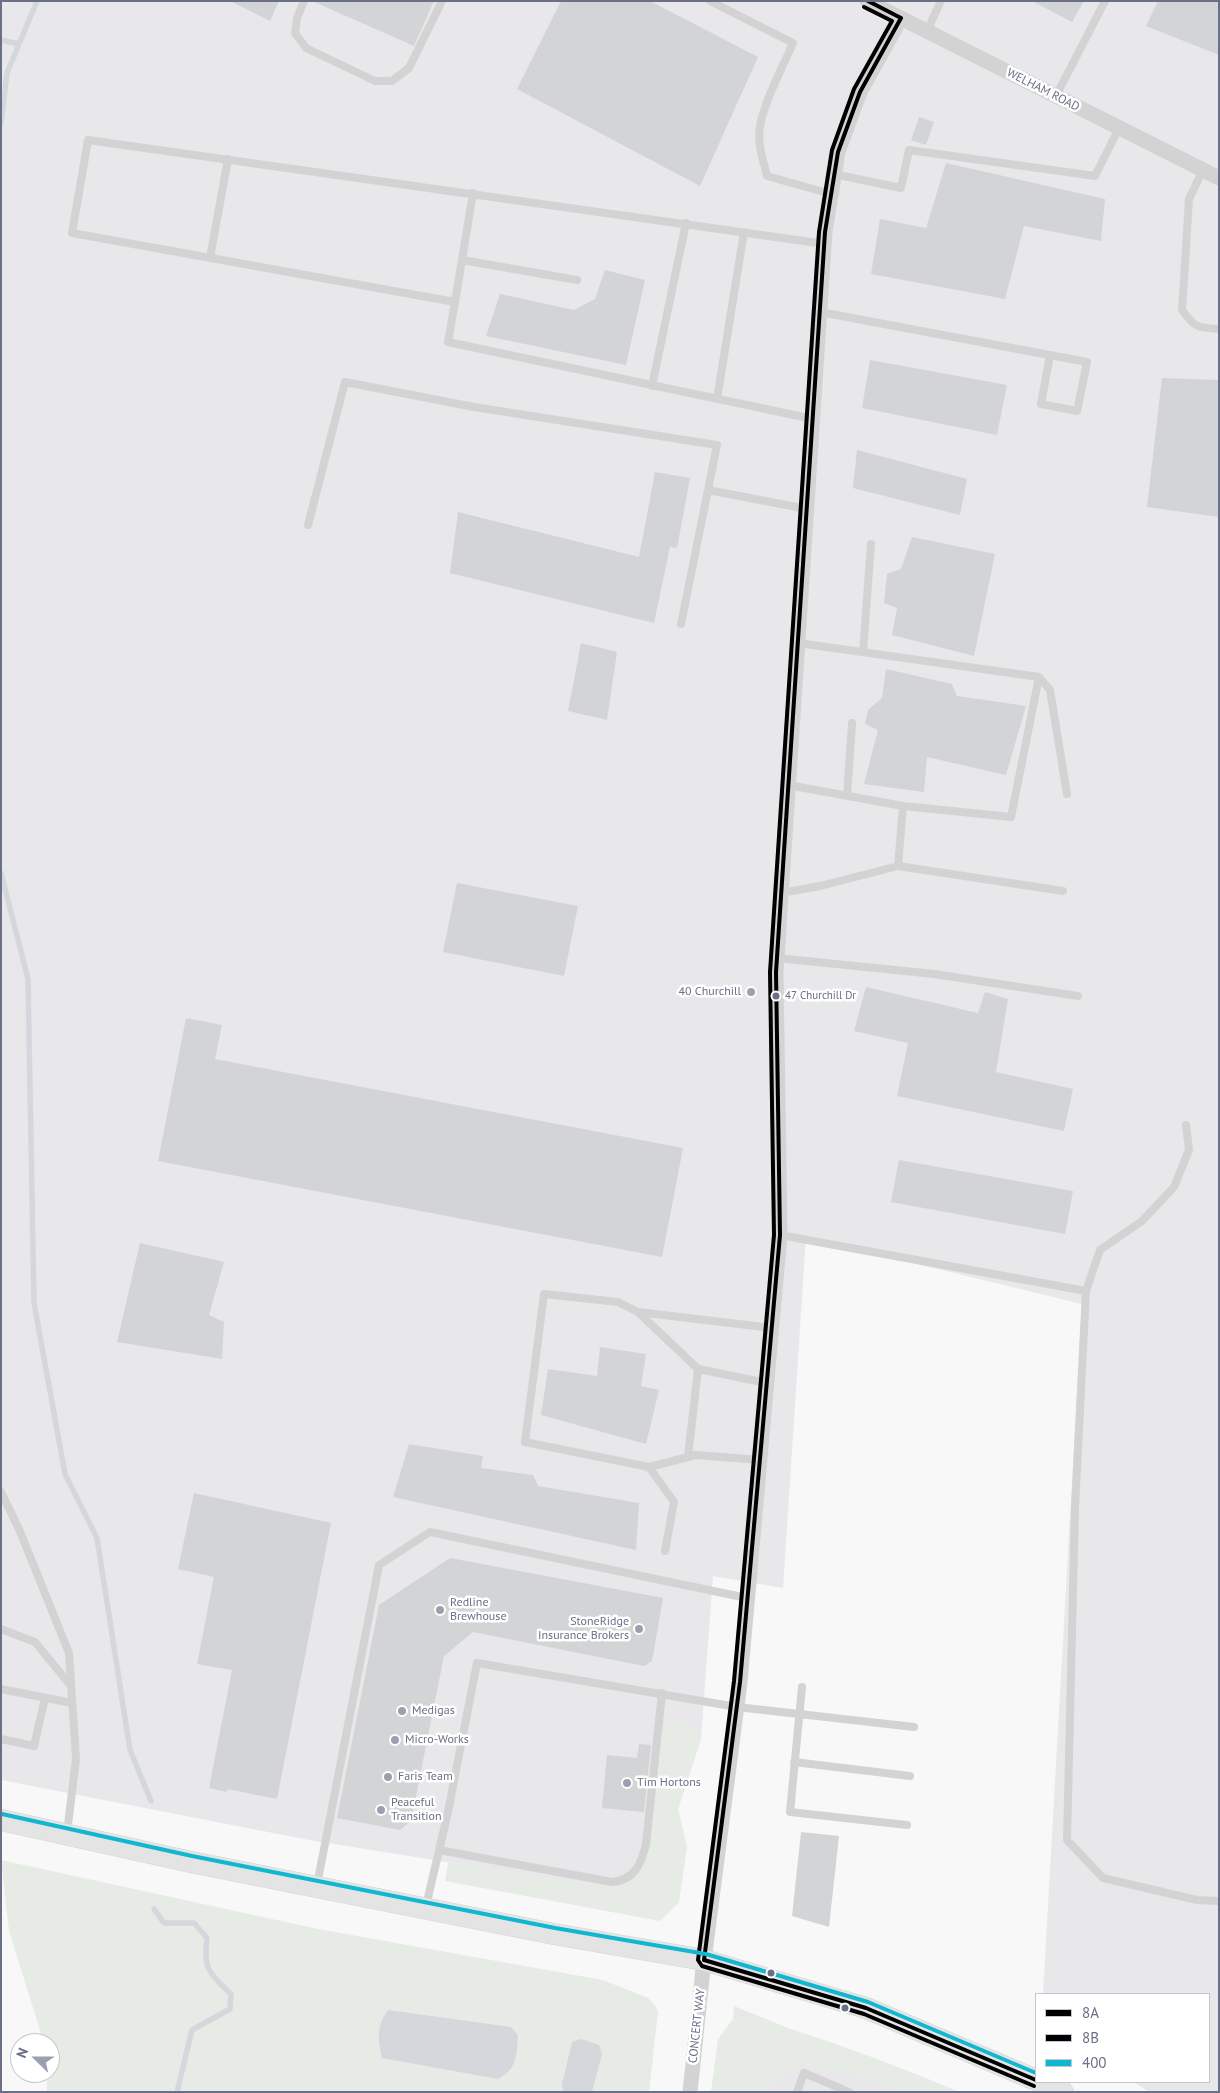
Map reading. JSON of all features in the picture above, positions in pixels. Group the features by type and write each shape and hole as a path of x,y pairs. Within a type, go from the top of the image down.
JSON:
{"street":[{"name":"WELHAM ROAD","path":"867,1 886,6 901,18 926,31 1219,178"},
{"name":"CONCERT WAY","path":"690,2092 704,1960 737,1707 780,1235 777,958 825,244 838,152 860,92 901,18"},
{"path":"1,1820 67,1833 191,1862 704,1960 866,2008 1035,2080"},
{"path":"1043,2083 1063,2092"}],"lane":[{"path":"304,1 297,18 295,33 306,48 375,80 384,81 392,81 409,68 442,1"},
{"path":"710,1 793,43 768,103 760,128 761,151 767,176 831,194"},
{"path":"926,31 941,1"},
{"path":"1056,96 1105,1"},
{"path":"834,174 901,188 909,150 1095,176 1119,128"},
{"path":"455,302 72,233 88,140 825,244"},
{"path":"210,258 228,159"},
{"path":"1203,170 1189,199 1182,310 1191,322 1200,328 1219,329"},
{"path":"473,194 448,342 813,419"},
{"path":"652,386 686,223"},
{"path":"717,399 744,232"},
{"path":"462,260 576,280"},
{"path":"820,312 1050,355 1087,362 1077,411 1041,404 1050,355"},
{"path":"308,525 345,382 474,407 717,445 682,624"},
{"path":"708,490 807,509"},
{"path":"863,652 870,544"},
{"path":"798,643 1039,677 1050,690 1067,794"},
{"path":"788,785 903,806 1010,817 1039,677"},
{"path":"847,796 852,723"},
{"path":"898,866 903,806"},
{"path":"781,893 820,886 898,866 1063,891"},
{"path":"777,958 934,974 1078,996"},
{"path":"1186,1125 1189,1150 1174,1187 1142,1221 1100,1250 1086,1291 1075,1508 1067,1840 1103,1878 1197,1900 1219,1901"},
{"path":"780,1235 1086,1291"},
{"path":"760,1460 696,1455 649,1467 525,1442 544,1294 618,1302 638,1312 698,1369 767,1382"},
{"path":"638,1312 772,1328"},
{"path":"688,1457 698,1369"},
{"path":"649,1467 674,1502 665,1551"},
{"path":"1,1492 19,1529 69,1653 76,1759 67,1833"},
{"path":"316,1886 380,1565 430,1532 747,1598"},
{"path":"1,1629 35,1642 71,1686"},
{"path":"426,1908 477,1663 737,1707 914,1727"},
{"path":"802,1687 790,1812 906,1825"},
{"path":"1,1689 72,1703"},
{"path":"439,1850 612,1882 622,1881 631,1876 640,1865 646,1844 662,1694"},
{"path":"1,1739 34,1746 45,1698"},
{"path":"794,1762 910,1776"},
{"path":"797,2092 804,2073 849,2092"}],"shaded area":[{"path":"1,1 1219,1 1219,2092 1149,2092 1135,2083 1210,2083 1210,1993 1043,1993 1082,1304 806,1237 783,1588 713,1576 701,1739 678,1809 687,1847 672,1898 309,1840 1,1780"},
{"path":"669,1721 688,1723 701,1739 678,1809 687,1847 679,1902 660,1921 445,1881 448,1862 575,1882 627,1885 646,1861 655,1807 658,1735"},
{"path":"1,1860 318,1929 603,1980 648,1998 655,2005 658,2012 649,2092 47,2092 47,2083 60,2083 60,2033 41,2033 9,1931"},
{"path":"734,2006 891,2070 934,2092 727,2092"},
{"path":"388,2010 511,2027 518,2035 513,2066 505,2075 498,2079 382,2058 379,2033 381,2022"},
{"path":"755,2018 858,2052 959,2092 901,2092 852,2072 792,2067 766,2092 711,2092 718,2039 733,2019"},
{"path":"581,2039 599,2045 602,2054 592,2092 563,2092 562,2084 572,2042"}],"building":[{"path":"230,1 279,1 270,21"},
{"path":"312,1 434,1 414,46"},
{"path":"561,1 650,1 758,57 700,186 517,89"},
{"path":"1032,1 1084,1 1072,22"},
{"path":"1158,1 1219,1 1219,55 1146,26"},
{"path":"919,117 934,122 926,145 911,140"},
{"path":"946,163 1105,199 1101,241 1024,226 1005,299 871,274 880,219 926,228"},
{"path":"605,270 645,280 626,365 486,336 500,294 574,310 595,299"},
{"path":"870,360 1007,385 997,435 862,408"},
{"path":"1162,378 1219,380 1219,517 1147,507"},
{"path":"857,450 967,479 960,515 853,488"},
{"path":"655,472 690,478 677,548 670,547 654,623 450,573 458,512 639,557"},
{"path":"912,537 995,554 974,656 892,635 897,608 884,603 887,574 901,569"},
{"path":"581,643 617,652 607,720 568,711"},
{"path":"886,669 952,684 957,696 1026,706 1006,775 927,757 924,792 864,784 878,730 865,724 868,710 882,698"},
{"path":"457,883 578,906 564,976 443,952"},
{"path":"866,987 978,1013 985,992 1008,999 996,1072 1073,1089 1064,1131 897,1096 908,1043 854,1031"},
{"path":"186,1018 222,1025 215,1059 683,1148 662,1257 158,1161"},
{"path":"899,1160 1073,1191 1065,1234 891,1202"},
{"path":"140,1243 224,1262 209,1315 224,1322 222,1359 117,1342"},
{"path":"600,1347 646,1354 641,1386 659,1390 646,1444 541,1415 548,1369 597,1376"},
{"path":"409,1444 483,1456 481,1468 533,1475 538,1486 639,1503 636,1550 393,1497"},
{"path":"194,1493 331,1523 277,1799 227,1789 227,1792 209,1788 232,1670 197,1664 214,1577 178,1569"},
{"path":"450,1558 663,1598 652,1661 644,1666 473,1632 444,1656 411,1821 400,1830 337,1818 379,1605"},
{"name":"Tim Hortons","path":"639,1744 651,1745 644,1812 602,1808 607,1755 637,1758"},
{"path":"801,1832 839,1836 829,1927 792,1916"}],"waterway":[{"path":"1,124 7,73 37,1"},
{"path":"1,40 19,44"},
{"path":"1,873 28,979 34,1303 65,1474 97,1538 130,1750 151,1801"},
{"path":"154,1909 164,1923 194,1923 207,1938 206,1957 209,1970 217,1981 231,1994 230,2009 192,2030 177,2092"}],"transit line":[{"name":"8A","path":"868,1 901,18 860,92 838,152 825,232 776,972 780,1235 740,1682 704,1960 866,2008 1035,2080"},
{"name":"8B","path":"864,7 892,21 854,89 832,150 819,232 770,972 774,1235 734,1681 698,1960 702,1966 864,2014 1034,2086"},
{"name":"400","path":"2,1814 192,1856 555,1928 706,1954 868,2002 1035,2073"}],"place":[{"name":"40 Churchill","path":"751,992"},
{"name":"47 Churchill Dr","path":"776,996"},
{"name":"Redline Brewhouse","path":"440,1610"},
{"name":"StoneRidge Insurance Brokers","path":"639,1629"},
{"name":"Medigas","path":"402,1711"},
{"name":"Micro-Works","path":"395,1740"},
{"name":"Faris Team","path":"388,1777"},
{"name":"Tim Hortons","path":"627,1783"},
{"name":"Peaceful Transition","path":"381,1810"}]}
